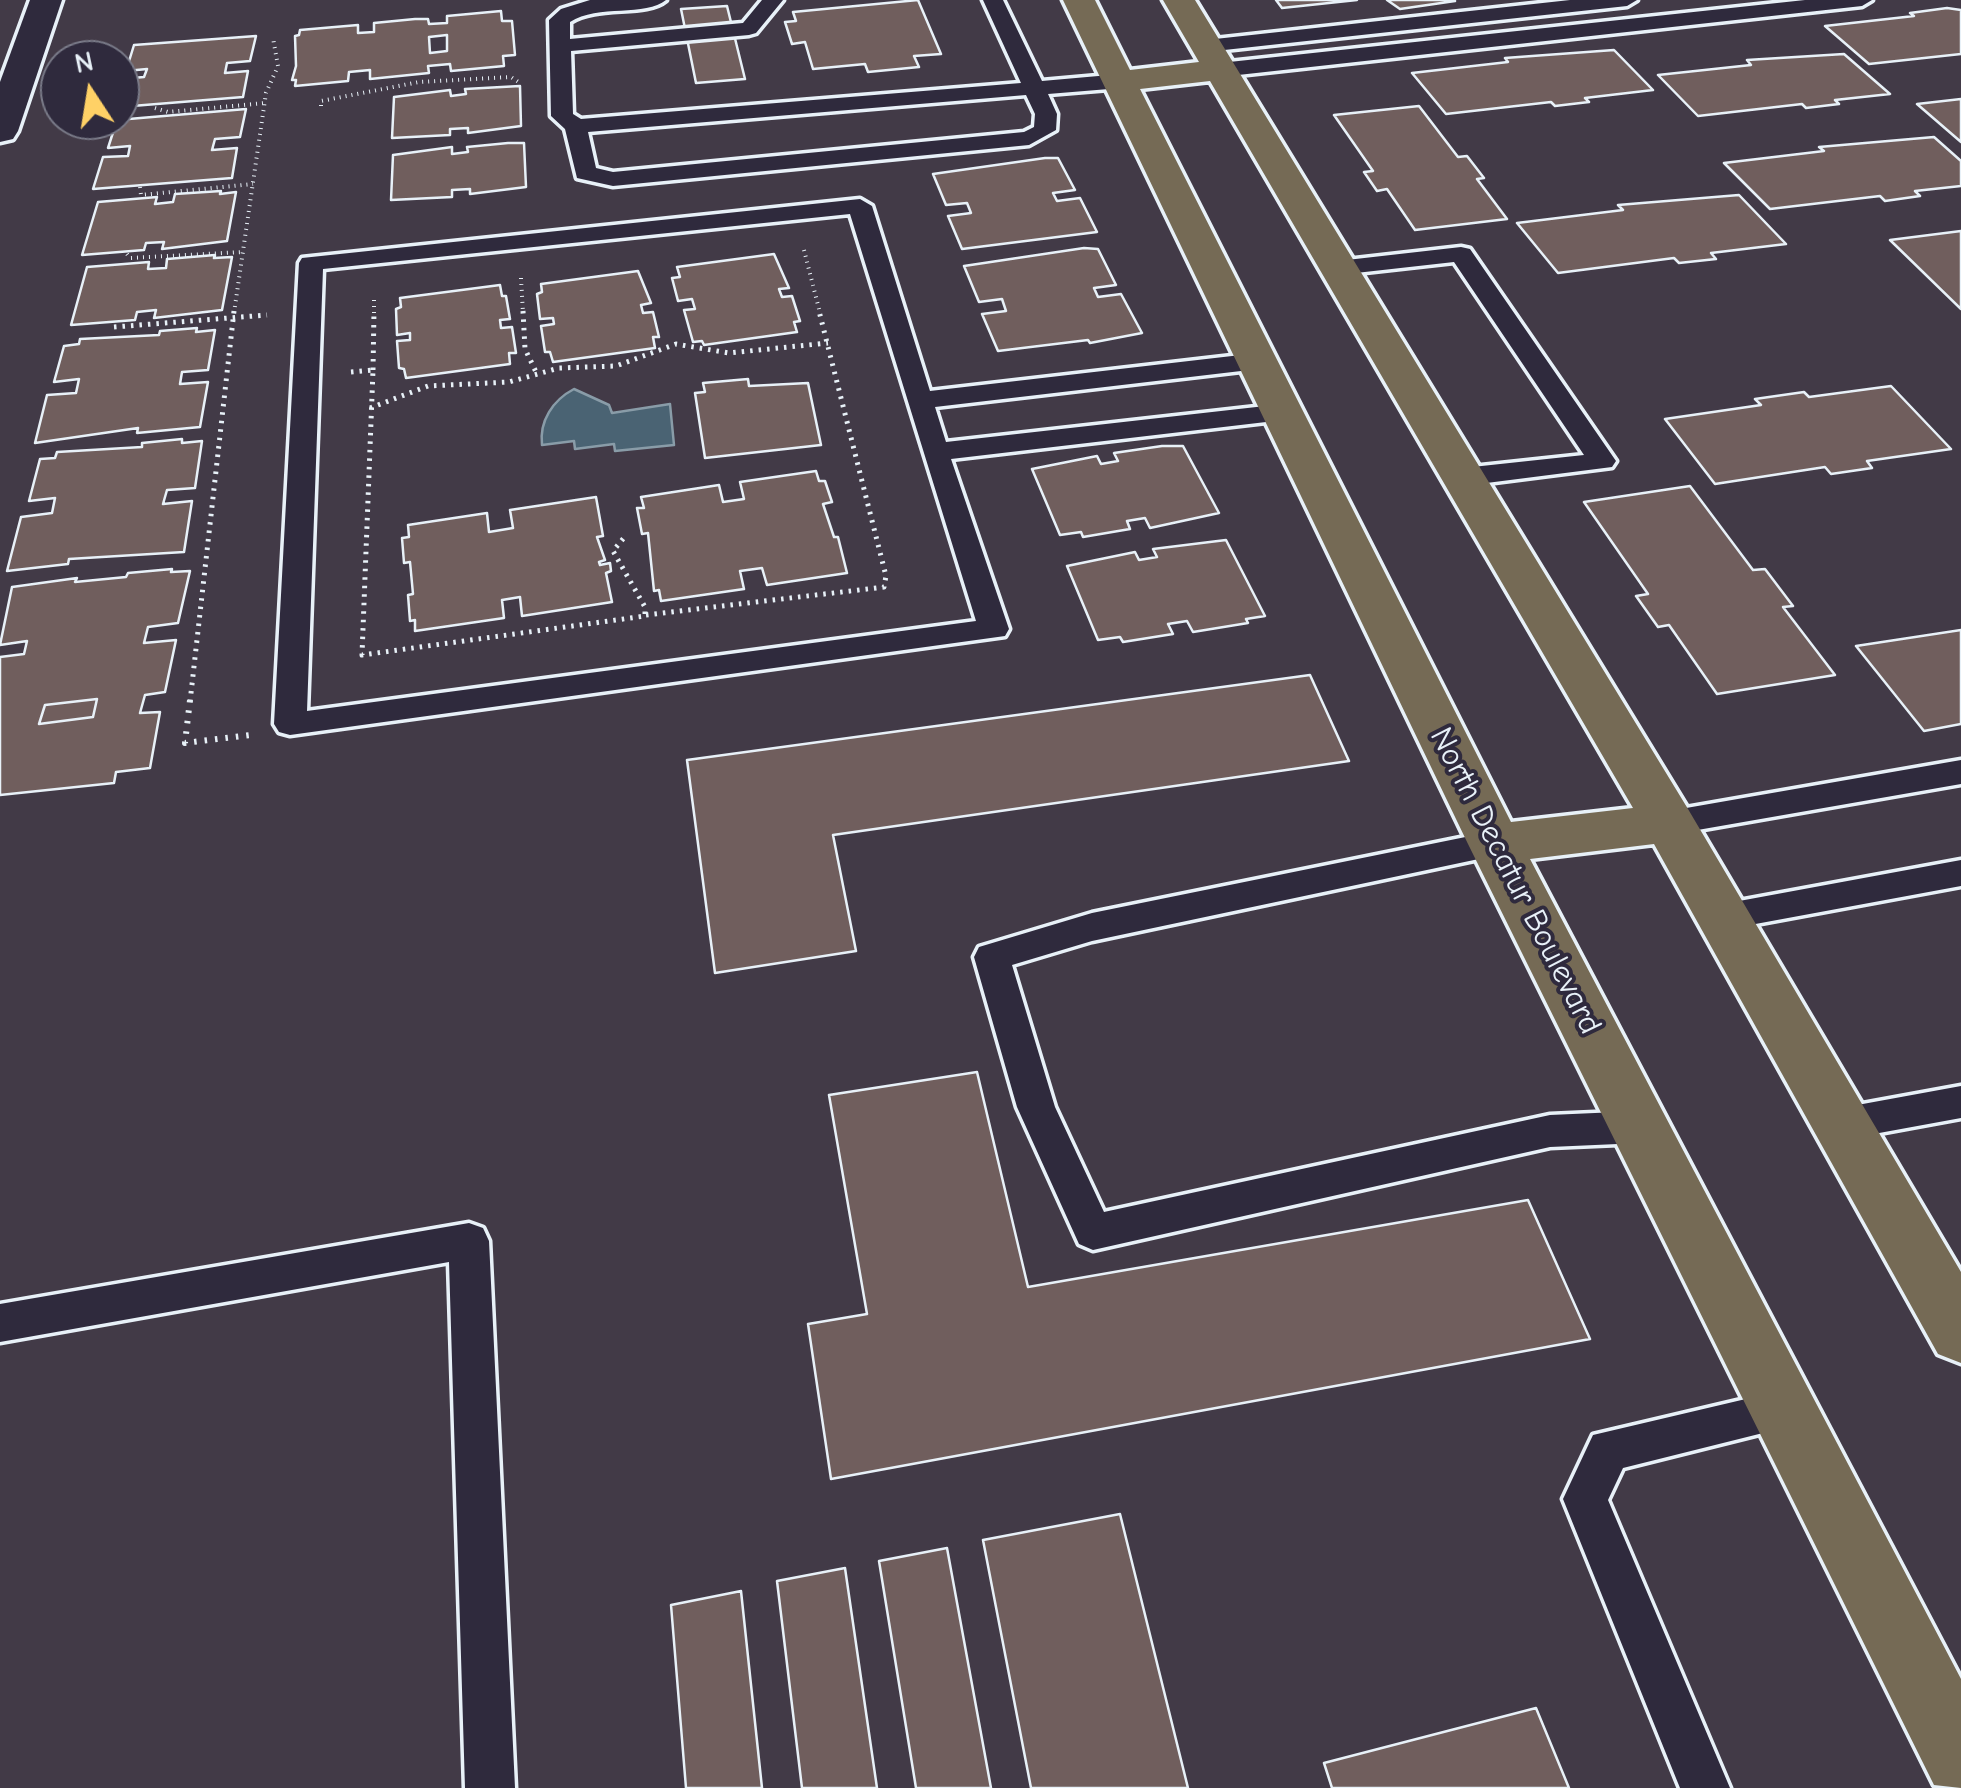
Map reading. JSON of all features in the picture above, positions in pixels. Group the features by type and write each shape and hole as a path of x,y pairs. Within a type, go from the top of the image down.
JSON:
{"main road":[{"name":"North Decatur Boulevard","path":"1080,0 1496,844 1961,1758"},
{"path":"1180,0 1669,822 1961,1334"},
{"path":"1121,81 1213,58"},
{"path":"1496,844 1669,822"}],"street":[{"path":"0,131 46,0"}],"lane":[{"path":"656,0 569,11 559,20 562,116 576,126 1029,138 1045,130 1046,114 993,0"},
{"path":"560,46 749,29 774,0"},
{"path":"1213,58 1486,7 1627,0"},
{"path":"1213,58 1862,0"},
{"path":"576,126 584,172 613,179 790,134 1034,88 1121,81"},
{"path":"860,206 934,452 994,629 290,724 306,378 311,262 860,206"},
{"path":"1338,268 1461,254 1602,462 1463,478"},
{"path":"921,400 1258,361"},
{"path":"934,452 1283,412"},
{"path":"1669,822 1961,772"},
{"path":"1496,844 1092,927 992,957 1036,1108 1094,1232 1550,1131 1640,1128"},
{"path":"1722,917 1961,873"},
{"path":"1841,1124 1961,1102"},
{"path":"0,1323 470,1241 490,1788"},
{"path":"1705,1788 1585,1499 1609,1450 1784,1410"}],"path":[{"path":"273,38 280,54 265,103 233,318 185,743 250,735 290,724"},
{"path":"321,106 321,101 419,82 511,77 525,86"},
{"path":"360,95 383,96"},
{"path":"155,108 168,112 265,103"},
{"path":"140,187 142,194 253,184"},
{"path":"374,285 362,656 884,587 886,576 801,241"},
{"path":"127,254 130,258 243,252"},
{"path":"520,270 525,348 537,374"},
{"path":"114,327 233,318"},
{"path":"369,408 408,390 510,382 537,374 616,366 676,344 729,353 828,343"},
{"path":"306,378 373,370"},
{"path":"627,534 612,551 644,607 645,616"}],"water":[{"path":"574,389 609,405 612,413 670,404 674,445 615,451 614,444 575,449 574,441 542,445 549,412"}],"building":[{"path":"918,0 941,54 914,56 919,67 868,72 865,64 813,69 805,42 792,44 785,22 796,21 793,12"},
{"path":"1276,0 1357,0 1282,8"},
{"path":"1387,0 1454,0 1455,1 1400,9"},
{"path":"727,6 745,79 696,83 681,9"},
{"path":"1961,10 1961,54 1869,64 1825,26 1914,16 1910,13"},
{"path":"501,11 502,21 512,21 515,55 503,56 504,66 451,71 450,64 428,66 429,73 370,79 370,70 349,72 348,81 295,86 296,80 292,80 296,66 295,36 300,30 358,25 358,33 374,32 374,23 428,19 429,24 447,23 447,16","holes":["447,35 447,51 430,53 429,37"]},
{"path":"256,36 250,61 227,63 225,73 248,71 243,97 140,105 140,77 147,69 140,70 140,45"},
{"path":"1614,50 1653,90 1585,98 1589,102 1555,106 1551,102 1446,114 1412,73 1508,62 1505,58"},
{"path":"1844,54 1890,94 1835,100 1839,104 1806,108 1802,104 1698,116 1658,75 1751,65 1747,60"},
{"path":"520,86 521,126 468,133 468,128 450,129 450,135 392,138 394,97 450,90 451,96 466,94 465,89"},
{"path":"1961,99 1961,142 1917,104"},
{"path":"1419,106 1458,157 1467,156 1484,178 1477,179 1507,219 1415,230 1387,189 1377,191 1364,172 1373,171 1334,115"},
{"path":"246,109 240,137 215,139 212,150 237,148 232,178 93,189 103,157 128,156 130,146 108,148 111,140 140,140 140,118"},
{"path":"1934,137 1961,161 1961,186 1915,191 1920,196 1885,201 1880,196 1770,209 1724,163 1824,151 1819,147"},
{"path":"524,143 526,187 470,194 470,189 452,190 452,197 391,200 393,155 452,147 452,154 468,152 467,147"},
{"path":"1058,158 1075,190 1053,193 1057,201 1080,198 1097,232 962,249 948,216 971,213 967,203 946,205 933,174"},
{"path":"221,191 220,194 236,192 227,241 162,249 164,242 146,243 144,250 82,255 98,202 157,197 155,204 173,202 175,194"},
{"path":"1739,195 1786,244 1711,253 1716,259 1679,263 1674,258 1558,273 1517,223 1623,210 1618,205"},
{"path":"1961,231 1961,309 1890,240"},
{"path":"1098,249 1116,285 1094,288 1098,297 1121,294 1142,333 1090,343 1088,340 998,351 982,314 1006,311 1002,299 979,302 964,266"},
{"path":"774,254 789,288 779,289 782,297 792,296 800,321 794,322 797,332 704,345 702,341 693,342 684,310 695,309 692,299 678,301 672,278 680,277 677,267"},
{"path":"215,255 214,258 232,257 222,310 154,318 156,310 137,312 135,320 71,325 87,267 149,262 148,269 166,268 167,259"},
{"path":"638,271 651,303 641,305 643,313 653,312 659,337 653,337 655,348 553,362 550,352 545,352 541,326 554,324 553,318 540,319 537,294 542,292 541,284"},
{"path":"500,285 510,319 500,320 501,328 512,327 516,353 509,353 510,364 406,378 404,369 399,368 397,341 410,340 410,333 397,335 396,309 401,307 400,298"},
{"path":"197,328 196,332 215,330 208,370 182,372 180,384 208,382 200,427 137,433 138,428 35,443 47,395 76,393 79,379 54,382 64,346 79,344 80,339 159,335 160,331"},
{"path":"748,379 749,386 808,383 821,445 705,458 695,393 705,392 703,383"},
{"path":"1891,386 1951,449 1867,461 1872,468 1831,474 1825,467 1715,484 1665,419 1761,405 1755,399 1804,392 1809,397"},
{"path":"182,439 182,443 202,441 195,488 167,490 163,504 192,501 184,552 69,559 68,564 7,571 21,517 52,513 55,498 29,501 40,459 55,458 57,452 142,447 142,443"},
{"path":"1183,446 1219,513 1150,528 1145,518 1127,521 1130,529 1083,537 1081,532 1060,535 1032,469 1097,456 1101,464 1118,461 1114,453"},
{"path":"816,471 819,481 825,481 832,502 823,504 834,537 838,537 847,573 767,585 762,568 740,571 744,589 661,601 659,590 654,591 648,533 642,534 637,508 644,508 641,497 719,485 723,502 744,499 740,482"},
{"path":"1690,486 1753,570 1765,569 1793,606 1783,607 1835,675 1717,694 1669,625 1658,627 1636,596 1648,594 1584,502"},
{"path":"596,497 603,536 597,537 605,560 599,562 610,563 611,571 606,573 612,602 522,616 520,597 502,600 504,618 415,631 408,595 413,594 410,562 404,563 402,538 409,537 408,525 487,513 489,532 513,528 510,510"},
{"path":"1226,540 1265,616 1246,619 1248,623 1193,632 1187,621 1168,624 1173,634 1123,642 1120,637 1098,640 1067,566 1135,552 1139,560 1157,557 1153,549"},
{"path":"190,571 178,623 148,627 144,643 176,640 165,692 145,695 140,713 160,712 150,768 116,772 114,783 0,795 0,657 24,654 27,641 0,645 12,587 77,578 75,582 126,577 128,573","holes":["97,699 93,717 39,724 45,705"]},
{"path":"1961,630 1961,724 1924,731 1856,646"},
{"path":"1310,675 1349,761 833,835 856,951 715,973 687,760"},
{"path":"97,699 93,717 39,724 45,705"},
{"path":"977,1072 1028,1287 1528,1200 1590,1339 831,1479 808,1324 867,1314 829,1095"},
{"path":"1120,1514 1188,1788 1031,1788 983,1540"},
{"path":"947,1548 991,1788 916,1788 879,1561"},
{"path":"845,1568 877,1788 802,1788 777,1581"},
{"path":"741,1591 762,1788 686,1788 671,1605"},
{"path":"1536,1708 1569,1788 1332,1788 1324,1763"}]}
